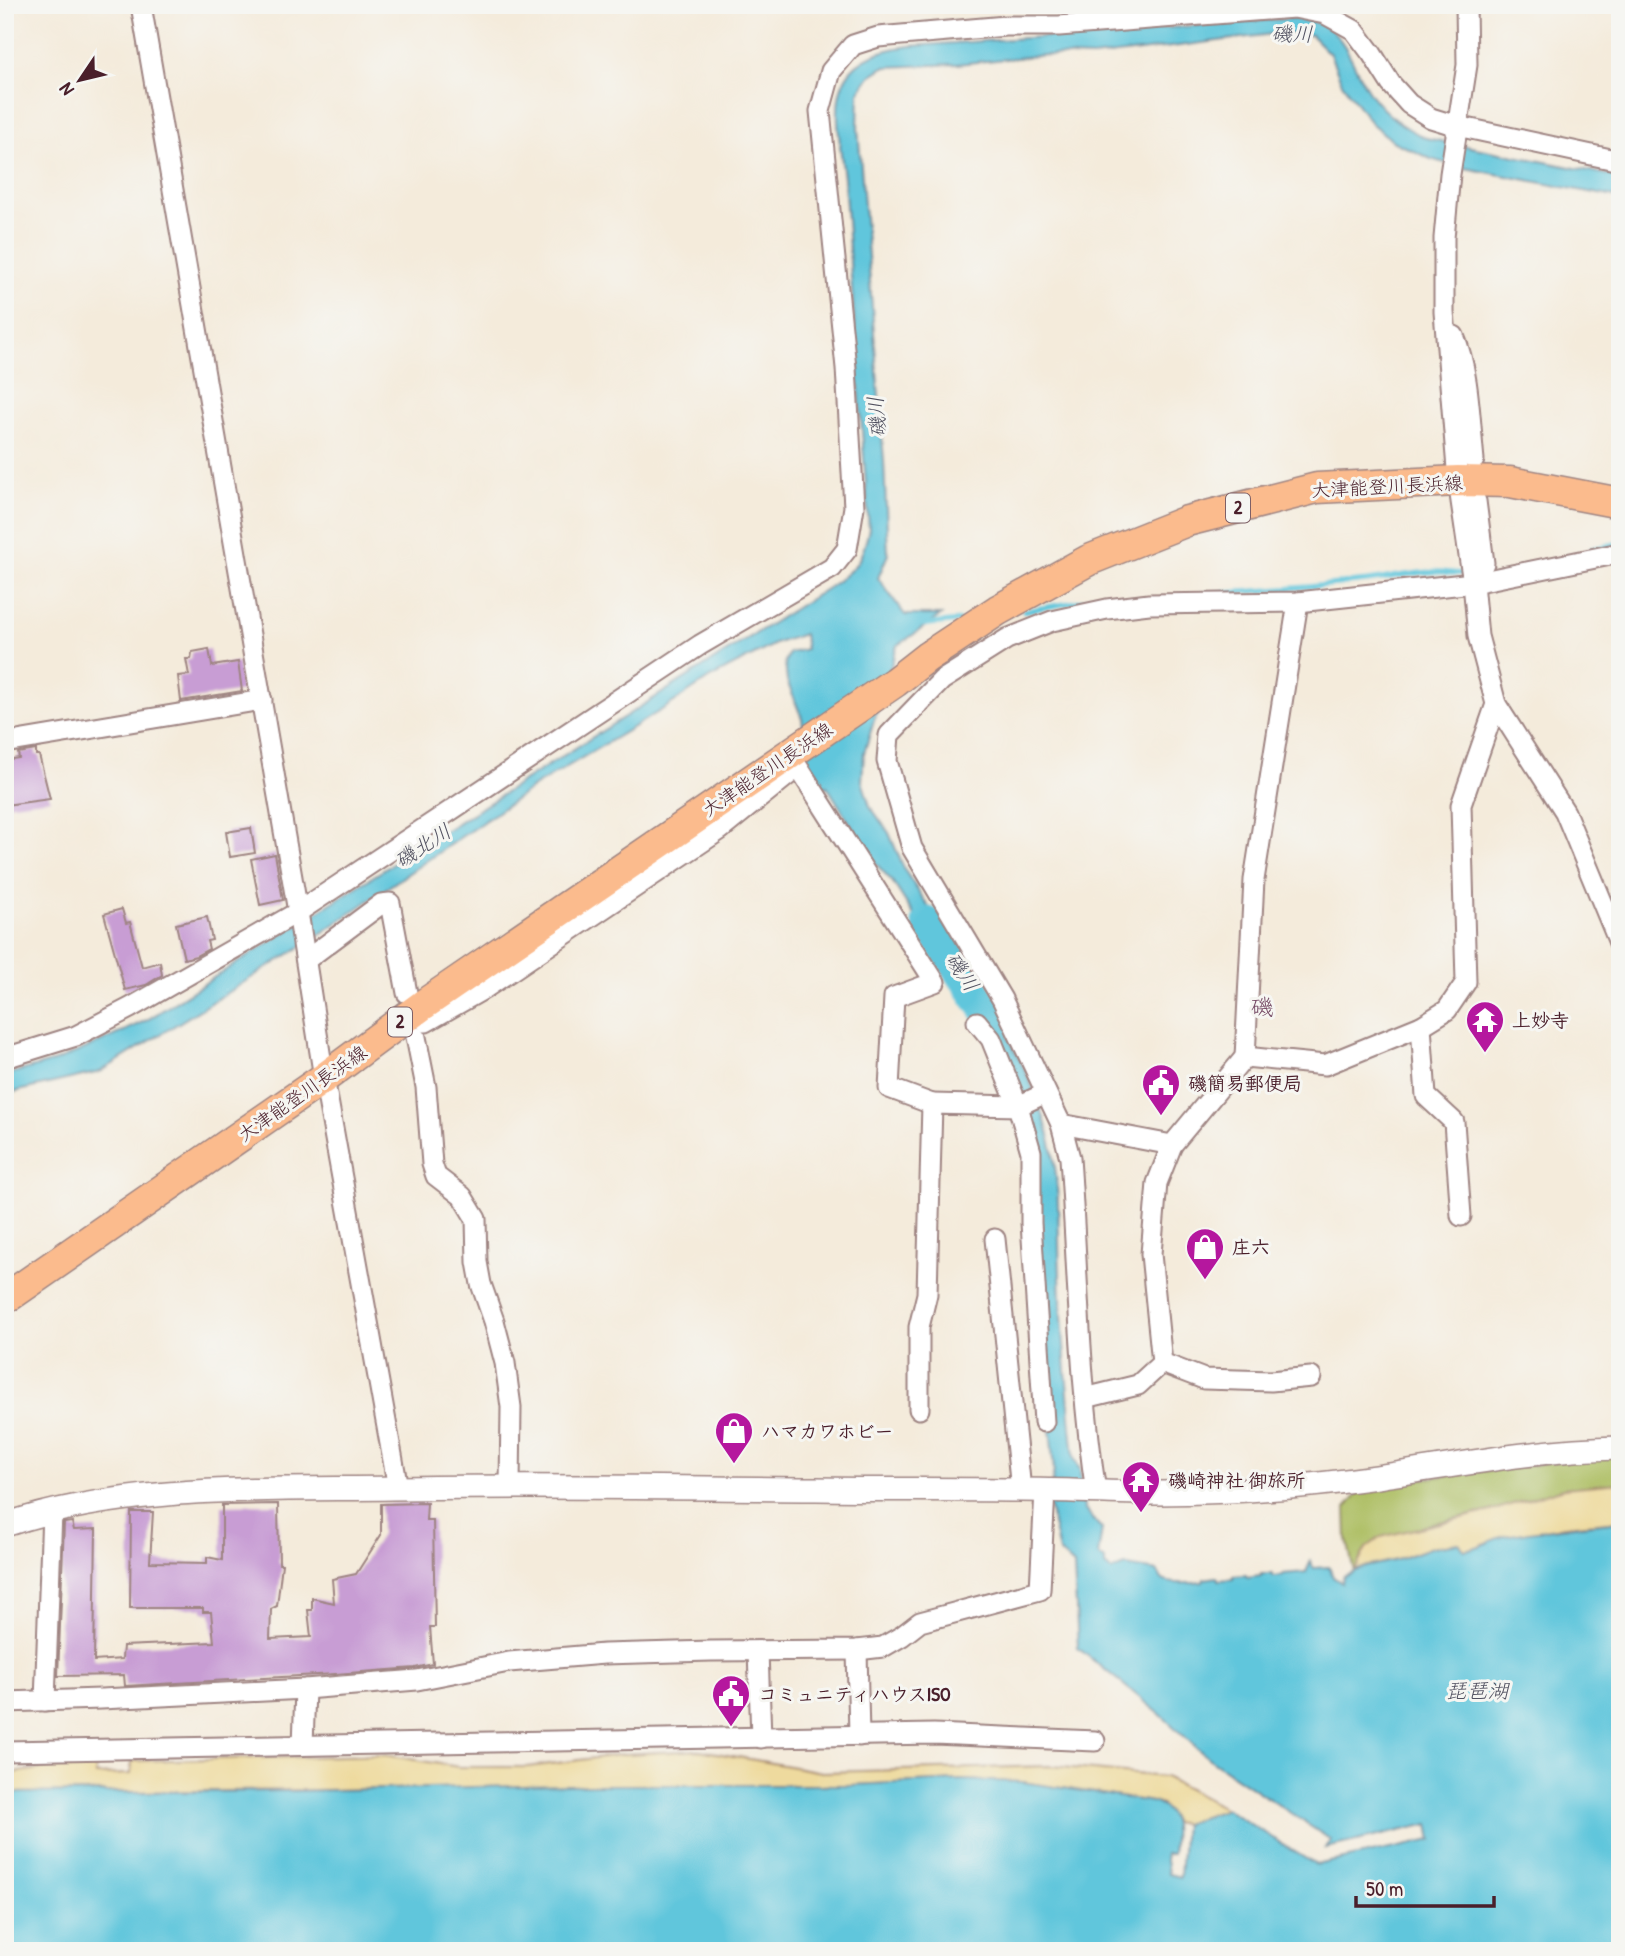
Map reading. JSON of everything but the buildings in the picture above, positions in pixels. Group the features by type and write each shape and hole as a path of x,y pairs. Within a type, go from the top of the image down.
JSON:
{"main road":[{"name":"大津能登川長浜線","path":"5,1300 797,748 895,682 935,669 998,610 1089,560 1187,521 1317,488 1469,481 1510,482 1620,503"}],"street":[{"path":"141,5 299,916 324,1078 398,1488"},
{"path":"1466,5 1467,65 1450,174 1444,238 1444,312 1484,563 1473,583"},
{"path":"5,1058 76,1036 299,916 700,645 832,568 847,549 854,507 846,382 820,111 831,71 853,46 878,37 1294,8 1325,14 1354,30 1391,84 1409,104 1457,131 1620,161"},
{"path":"1444,312 1458,345 1464,376 1473,583 1478,636 1496,704 1565,812 1620,945"},
{"path":"1044,1422 1031,1223 1032,1099 1002,999 912,848 887,761 889,735 935,669 1052,621 1149,604 1298,602 1473,583 1620,553"},
{"path":"1162,1363 1152,1254 1157,1183 1172,1145 1245,1056 1254,880 1298,602"},
{"path":"5,743 262,700"},
{"path":"1245,1056 1325,1065 1421,1026 1447,1010 1466,982 1461,805 1496,704"},
{"path":"418,1014 484,989 720,830 798,766 935,982 894,997 888,1088 932,1104 1032,1099"},
{"path":"305,957 381,904 390,903 418,1014 432,1164 436,1176 462,1195 476,1219 477,1262 481,1284 505,1363 511,1407 510,1486"},
{"path":"977,1022 1032,1099 1061,1124 1172,1145"},
{"path":"1421,1026 1426,1096 1454,1122 1461,1216"},
{"path":"919,1409 919,1327 927,1294 932,1104"},
{"path":"1061,1124 1070,1158 1085,1398 1096,1492"},
{"path":"995,1239 1021,1490"},
{"path":"1085,1398 1138,1385 1162,1363"},
{"path":"1162,1363 1204,1379 1271,1381 1311,1377"},
{"path":"5,1525 52,1511 216,1490 510,1486 1185,1492 1302,1486 1513,1456 1578,1449 1620,1448"},
{"path":"5,1702 304,1689 417,1680 523,1661 604,1654 857,1650 883,1647 920,1622 1040,1590 1051,1490"},
{"path":"45,1701 52,1511"},
{"path":"857,1650 859,1736"},
{"path":"758,1651 761,1738"},
{"path":"303,1745 304,1689"},
{"path":"5,1751 934,1734 1095,1741"}],"green space":[{"path":"1616,1454 1620,1460 1620,1483 1564,1488 1491,1511 1434,1523 1366,1548 1354,1572 1347,1540 1346,1508 1365,1486"}],"sand":[{"path":"1620,1483 1620,1521 1564,1526 1482,1544 1475,1549 1464,1550 1459,1543 1432,1547 1354,1572 1366,1548 1381,1537 1491,1511 1564,1488"},
{"path":"700,1750 822,1772 1052,1766 1165,1777 1226,1809 1184,1824 1174,1822 1162,1805 1152,1802 1023,1782 960,1780 851,1785 5,1793 5,1774 95,1761 96,1775 131,1774 132,1761 385,1755 459,1767 528,1767 624,1754"}],"water":[{"name":"磯北川","path":"1295,18 1318,23 1331,30 1348,52 1371,95 1389,115 1410,130 1426,138 1620,177 1620,198 1460,167 1431,159 1394,142 1371,123 1342,83 1330,54 1311,35 1280,33 1093,57 1045,55 957,64 884,67 870,76 859,92 858,128 884,461 888,554 878,578 905,615 941,615 897,646 864,753 862,781 870,806 889,833 905,871 951,941 948,944 957,958 946,965 892,881 864,851 865,848 827,786 823,788 808,765 802,718 787,681 785,662 789,653 806,649 804,634 777,643 710,678 535,786 310,941 100,1072 5,1094 5,1075 56,1061 147,1020 829,587 857,563 869,529 838,109 841,90 848,74 861,61 882,52 911,46"},
{"name":"琵琶湖","path":"976,984 1030,1081 1051,1143 1057,1192 1062,1322 1074,1458 1080,1470 1084,1509 1102,1529 1098,1555 1105,1560 1105,1566 1111,1571 1126,1566 1157,1571 1166,1582 1189,1583 1217,1577 1219,1580 1233,1579 1233,1576 1246,1575 1247,1578 1272,1574 1274,1577 1306,1572 1311,1561 1313,1568 1329,1567 1333,1577 1342,1583 1343,1576 1365,1567 1397,1560 1432,1547 1459,1543 1464,1550 1505,1536 1620,1521 1620,1951 5,1951 5,1793 568,1785 851,1785 960,1780 1023,1782 1152,1802 1160,1806 1170,1816 1173,1830 1172,1854 1165,1854 1168,1874 1180,1877 1184,1824 1226,1809 1316,1865 1432,1840 1429,1824 1326,1848 1331,1840 1208,1758 1160,1714 1078,1648 1074,1565 1059,1552 1049,1505 1054,1470 1045,1375 1036,1158 989,1029 964,992"}],"waterway":[{"path":"1592,549 1620,543"},
{"path":"1205,594 1286,589 1424,573 1469,573"},
{"path":"1024,611 1087,600 1114,599"},
{"path":"920,625 959,621"},
{"name":"磯川","path":"928,923 996,1024"}],"place":[{"name":"上妙寺","path":"1485,1054"},
{"name":"磯簡易郵便局","path":"1161,1117"},
{"name":"庄六","path":"1205,1281"},
{"name":"ハマカワホビー","path":"734,1465"},
{"name":"磯崎神社 御旅所","path":"1141,1514"},
{"name":"コミュニティハウスISO","path":"731,1728"}],"district":[{"name":"磯","path":"1262,1007"}]}
